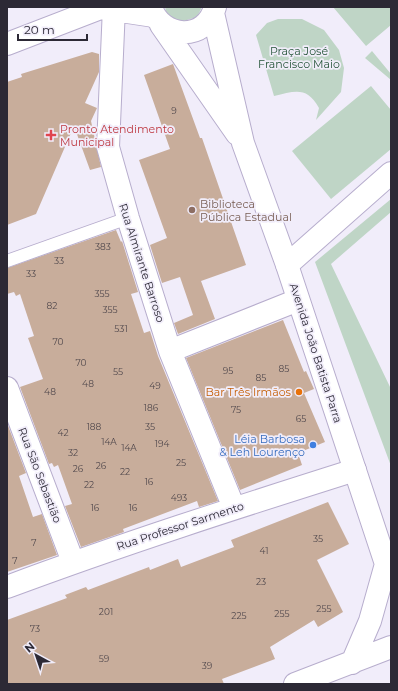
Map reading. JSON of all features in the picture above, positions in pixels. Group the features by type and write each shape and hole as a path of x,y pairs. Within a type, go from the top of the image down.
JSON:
{"street":[{"path":"7,44 103,9 155,16 174,32 193,32 205,25 214,10"},
{"name":"Rua Almirante Barroso","path":"103,9 108,147 128,218 170,351 234,508"},
{"name":"Avenida João Batista Parra","path":"214,10 243,143 287,265 371,518 389,567 370,621 352,663"},
{"name":"Avenida João Batista Parra","path":"155,16 243,143"},
{"path":"287,265 391,173"},
{"path":"170,351 298,300"},
{"name":"Rua São Sebastião","path":"7,388 73,562"},
{"name":"Rua Professor Sarmento","path":"7,587 73,562 234,508 355,470"},
{"path":"371,518 391,536"},
{"path":"295,684 391,647"}],"lane":[{"path":"7,260 128,218"}],"green space":[{"path":"165,7 202,7 197,17 180,22 167,15"},
{"path":"333,7 391,7 391,25 366,46"},
{"name":"Praça José Francisco Maio","path":"278,19 302,19 324,30 339,50 344,68 341,92 316,120 319,108 310,96 305,93 294,92 274,96 256,35 267,23"},
{"path":"372,51 391,74 391,80 365,58"},
{"path":"371,86 391,110 391,149 331,199 292,151"},
{"path":"391,199 391,212 331,264 391,389 391,466 315,262"}],"building":[{"name":"Pronto Atendimento Municipal","path":"92,52 99,54 99,72 85,103 97,108 91,121 101,167 90,170 74,126 36,214 7,225 7,82 22,77 21,74"},
{"name":"Biblioteca Pública Estadual","path":"173,64 200,138 202,138 246,265 201,281 215,319 178,334 174,323 193,315 180,277 162,283 150,245 167,238 139,160 170,149 144,75"},
{"path":"116,230 121,242 122,241 138,292 131,294 144,333 150,331 158,356 218,501 199,507 197,501 123,529 124,532 81,547 65,506 72,504 58,465 54,467 52,463 49,464 20,387 43,379 28,338 34,336 20,294 16,296 14,292 7,294 7,268"},
{"path":"283,320 304,372 306,371 314,389 304,393 325,442 298,453 302,465 240,490 186,358"},
{"path":"7,423 26,473 19,476 33,517 42,514 57,555 7,572"},
{"path":"328,502 349,544 317,560 343,612 318,627 314,620 270,647 275,659 222,679 224,684 7,684 7,620 67,598 65,595 86,587 88,590 149,567 150,570 178,559 181,567 234,547 231,540"}],"place":[{"name":"Pronto Atendimento Municipal","path":"51,135"},
{"name":"Biblioteca Pública Estadual","path":"192,210"},
{"name":"Bar Três Irmãos","path":"299,392"},
{"name":"Léia Barbosa & Leh Lourenço","path":"313,445"}]}
